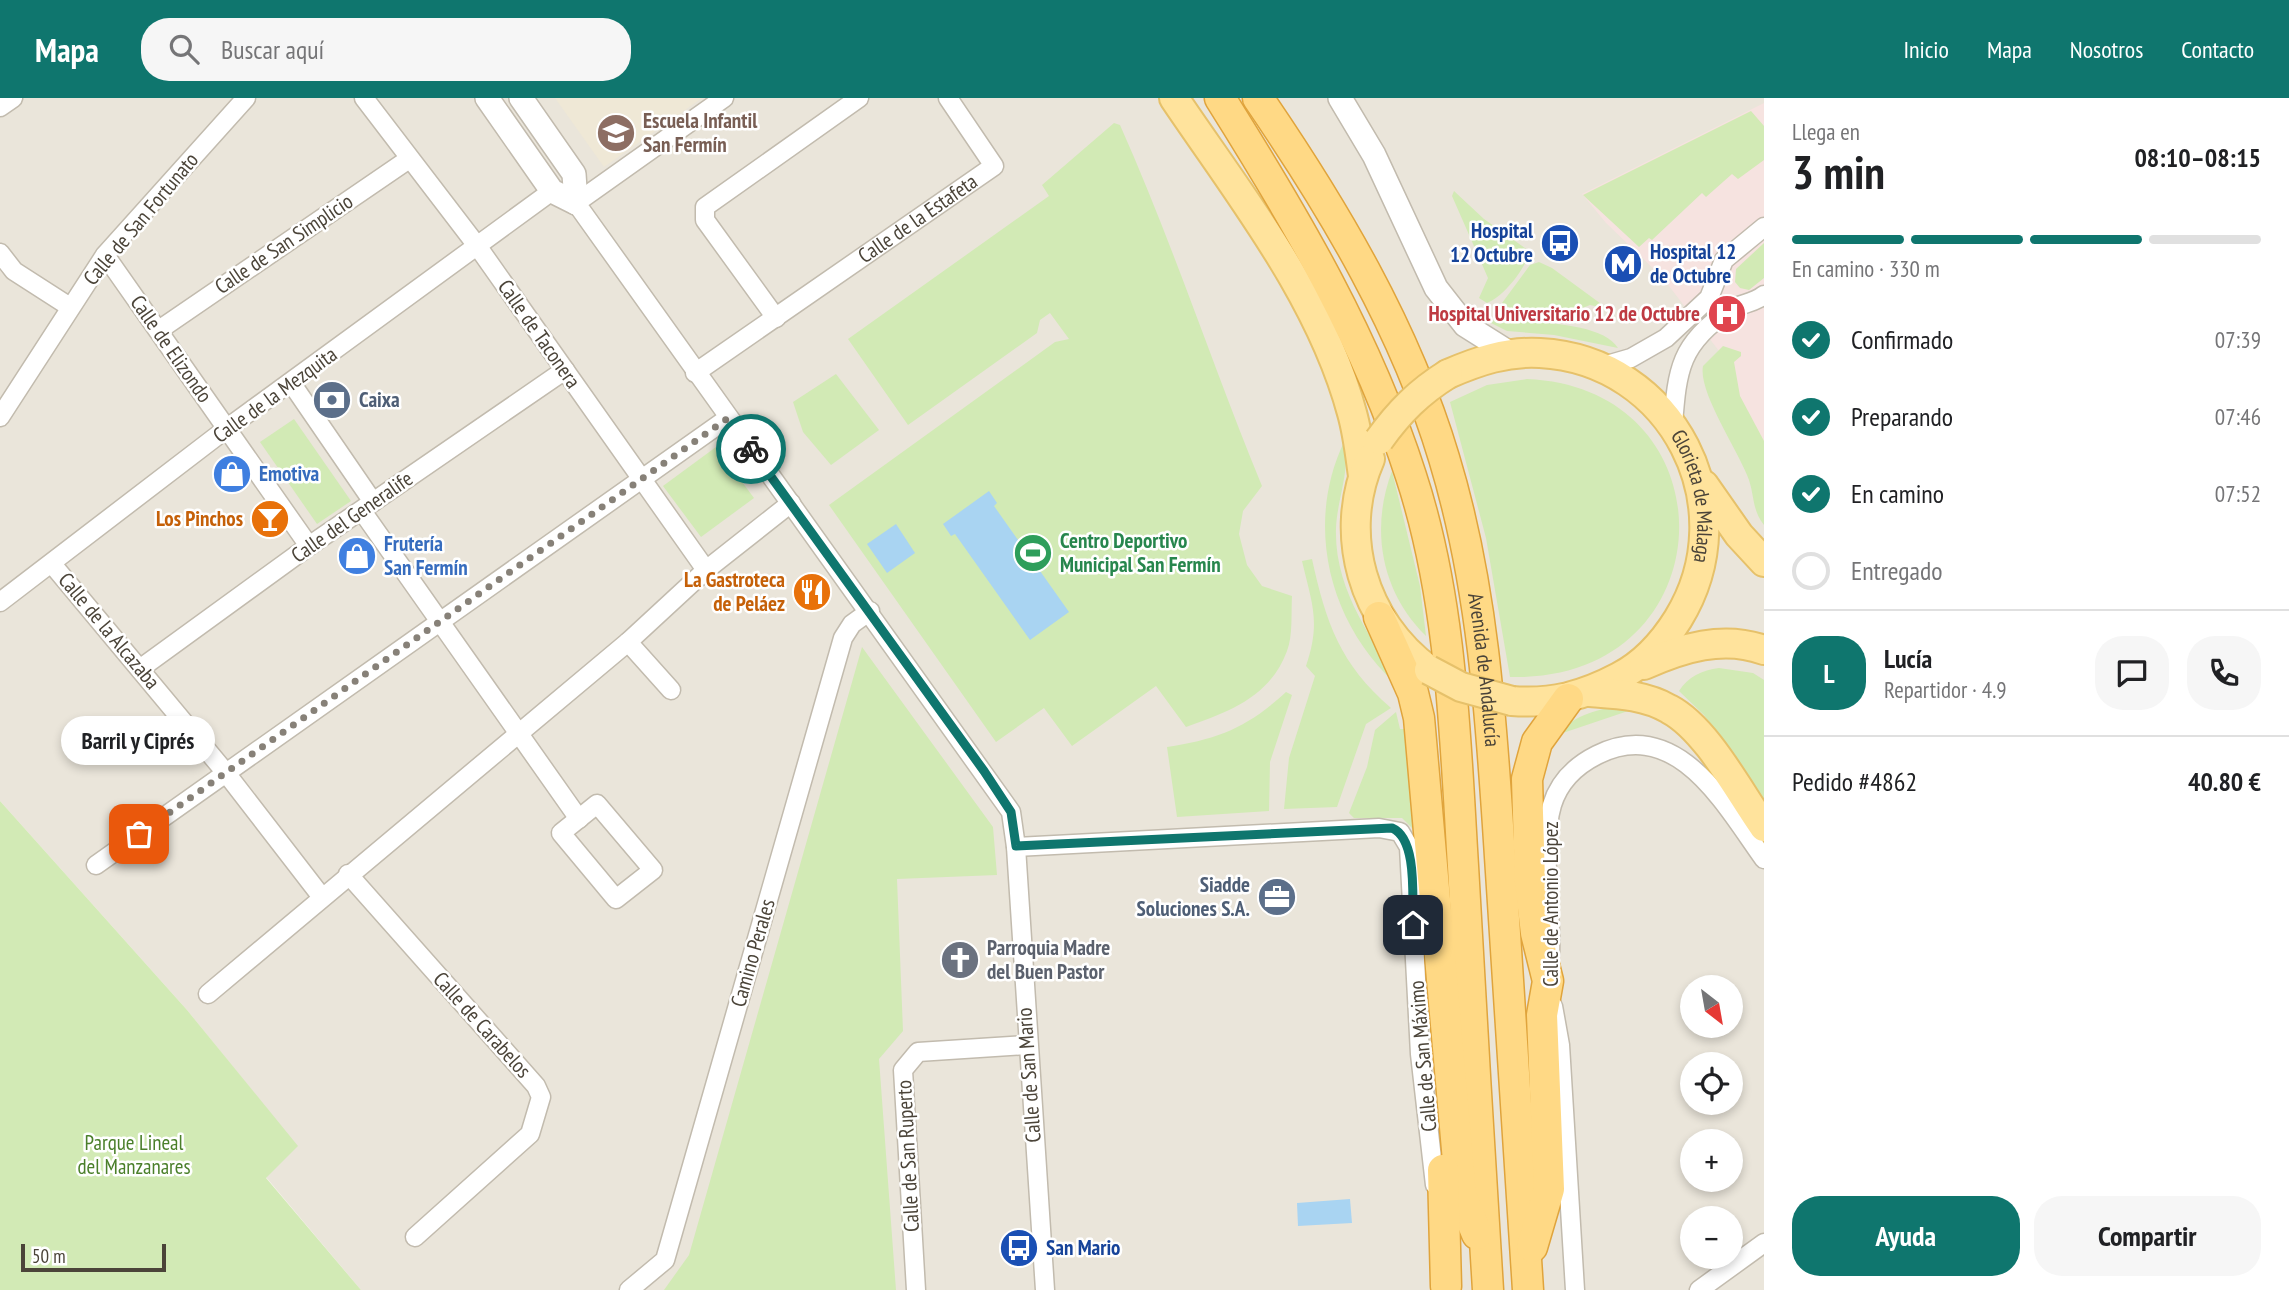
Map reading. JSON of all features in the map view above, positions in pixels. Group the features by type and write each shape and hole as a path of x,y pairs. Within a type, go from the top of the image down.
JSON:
{"highway":[{"name":"Avenida de Andalucía","path":"1220,98 1282,196 1333,286 1411,475 1431,550 1443,609 1459,803 1488,1290"},
{"name":"Avenida de Andalucía","path":"1258,98 1304,166 1351,246 1401,343 1445,459 1470,559 1494,768 1527,1279"},
{"path":"1379,617 1413,693 1419,718 1461,1195 1486,1253"},
{"path":"1527,1279 1549,1189 1542,1016 1548,981 1535,933 1531,895 1527,779 1537,742 1579,695"},
{"path":"1444,1005 1446,1288"}],"main road":[{"path":"1174,98 1252,214 1308,306 1352,412 1363,476"},
{"name":"Glorieta de Málaga","path":"1511,354 1551,355 1600,367 1627,382 1652,401 1673,425 1698,477 1706,524 1702,563 1689,601 1668,635 1632,670 1579,695 1544,702 1512,701 1483,695 1429,670 1399,644 1379,617 1364,584 1356,549 1355,512 1363,476 1379,440 1398,414 1421,391 1448,374 1479,361 1511,354"},
{"path":"1698,477 1739,535 1764,562"},
{"path":"1632,670 1668,654 1702,645 1727,642 1764,650"},
{"path":"1579,695 1641,698 1683,718 1705,744 1764,827"}],"street":[{"name":"Calle de San Fortunato","path":"0,417 105,255 246,98"},
{"path":"487,98 552,191 576,202 695,373 870,611"},
{"path":"521,98 574,174 576,202"},
{"path":"576,202 724,98"},
{"path":"776,318 705,220 705,207 859,98"},
{"name":"Calle de la Estafeta","path":"695,373 994,166 948,98"},
{"path":"1340,98 1374,155 1436,288 1465,325 1511,354"},
{"name":"Calle de Taconera","path":"368,99 409,159 478,247 706,570"},
{"name":"Calle de San Simplicio","path":"159,330 409,159"},
{"path":"552,191 574,174"},
{"name":"Calle de la Mezquita","path":"0,602 226,429 292,384 552,191"},
{"path":"1600,367 1631,358 1658,344 1709,298 1717,284 1724,260 1764,227"},
{"path":"0,253 7,276 70,307"},
{"name":"Calle de Elizondo","path":"105,255 309,546"},
{"path":"1717,284 1724,300 1736,307"},
{"path":"1673,425 1676,380 1684,355 1720,318 1736,307 1754,303 1764,295"},
{"name":"Calle del Generalife","path":"141,668 309,546 565,370"},
{"path":"292,384 441,619 579,819"},
{"path":"96,865 728,418"},
{"path":"208,994 321,896 628,642 706,570 791,503"},
{"name":"Calle de la Alcazaba","path":"52,564 141,668 321,896"},
{"name":"Calle de San Mario","path":"870,611 1011,812 1016,846 1045,1290"},
{"name":"Camino Perales","path":"629,1290 665,1260 843,638 852,624 870,611"},
{"path":"628,642 671,690"},
{"name":"Calle de Antonio López","path":"1575,1290 1560,1045 1548,981 1551,806 1565,778 1588,760 1602,752 1634,746 1652,747 1680,758 1712,787 1764,859"},
{"path":"597,804 653,870 616,899 561,833 579,819 597,804"},
{"name":"Calle de San Máximo","path":"1016,846 1358,829 1392,828 1400,832 1409,848 1420,1054 1446,1288"},
{"name":"Calle de Carabelos","path":"348,874 536,1086 541,1097 530,1133 415,1237"},
{"name":"Calle de San Ruperto","path":"916,1290 902,1070 918,1052 1027,1045"},
{"path":"1699,1290 1764,1243"}],"shaded area":[{"path":"0,98 1764,98 1764,1290 361,1290 266,1177 297,1146 187,1010 0,801"},
{"name":"Escuela Infantil San Fermín","path":"555,98 702,98 604,167"},
{"name":"Hospital Universitario 12 de Octubre","path":"1764,103 1764,465 1717,414 1719,351 1662,277 1606,223 1582,194"}],"green space":[{"path":"1751,111 1764,126 1764,160 1738,179 1732,174 1706,197 1702,193 1652,240 1649,238 1639,247 1583,195"},
{"path":"1114,123 1120,125 1139,170 1262,486 1243,511 1239,534 1247,565 1262,586 1292,596 1290,638 1280,667 1259,691 1218,715 1186,727 1156,686 1072,746 1044,708 996,742 829,505 1055,342 1069,339 1050,313 1040,320 1037,333 908,425 848,339 1049,196 1042,185"},
{"path":"1454,191 1484,219 1529,251 1524,265 1513,281 1500,295 1487,303 1479,298 1488,278 1452,196"},
{"path":"1764,243 1764,278 1749,290 1740,288 1735,282 1736,269"},
{"path":"1539,262 1552,268 1608,309 1590,305 1575,311 1510,308 1502,303 1530,265"},
{"path":"1485,320 1577,327 1609,339 1618,348 1554,335 1507,331"},
{"path":"1723,346 1741,352 1741,356 1734,362 1740,396 1764,441 1764,525 1757,513 1747,475 1712,404 1703,377 1703,366"},
{"path":"836,374 879,430 831,465 803,432 793,402"},
{"path":"1527,379 1596,395 1644,430 1671,479 1679,534 1667,588 1634,634 1582,666 1510,677 1486,538 1450,402 1487,385"},
{"path":"294,419 351,501 317,524 260,442"},
{"path":"1344,442 1345,474 1336,528 1341,573 1368,633 1403,690 1378,666 1358,638 1342,608 1331,576 1326,542 1326,509 1332,475"},
{"path":"716,447 754,498 701,537 663,486"},
{"path":"1392,471 1420,586 1426,636 1399,600 1384,559 1382,515"},
{"path":"1312,559 1330,623 1347,658 1359,675 1391,708 1366,724 1337,807 1284,809 1289,758 1315,676 1306,666 1314,625 1312,602 1302,561"},
{"path":"862,647 993,827 997,875 897,879 903,1031 879,1059 896,1290 664,1290 689,1255"},
{"path":"1719,668 1753,673 1764,680 1764,799 1704,715 1679,691 1696,675"},
{"path":"1286,692 1292,695 1270,762 1269,811 1177,817 1167,747 1202,740 1231,730 1258,715"},
{"path":"1620,706 1637,708 1554,736 1584,715"},
{"path":"1396,712 1400,729 1411,729 1419,835 1402,818 1354,818 1349,813 1367,767 1375,730"},
{"name":"Parque Lineal del Manzanares","path":"0,801 187,1010 298,1146 266,1178 361,1290 0,1290"}],"water":[{"path":"989,491 997,503 994,506 1069,612 1030,640 955,534 951,536 943,524"},
{"path":"896,524 915,553 887,573 867,544"},
{"path":"1350,1199 1352,1223 1298,1226 1297,1203"}],"way so far":[{"path":"139,834 728,418 751,449"}],"place":[{"name":"Escuela Infantil San Fermín","path":"616,133"},
{"name":"Hospital 12 Octubre","path":"1560,243"},
{"name":"Hospital 12 de Octubre","path":"1623,264"},
{"name":"Hospital Universitario 12 de Octubre","path":"1727,314"},
{"name":"Caixa","path":"332,400"},
{"name":"Emotiva","path":"232,474"},
{"name":"Los Pinchos","path":"270,519"},
{"name":"Centro Deportivo Municipal San Fermín","path":"1033,553"},
{"name":"Frutería San Fermín","path":"357,556"},
{"name":"La Gastroteca de Peláez","path":"812,592"},
{"name":"Barril y Ciprés","path":"139,834"},
{"name":"Siadde Soluciones S.A.","path":"1277,897"},
{"name":"Parroquia Madre del Buen Pastor","path":"960,960"},
{"name":"San Mario","path":"1019,1248"}],"route":[{"path":"751,449 984,771 1011,812 1016,846 1392,828 1407,839 1409,848 1413,925"}]}
